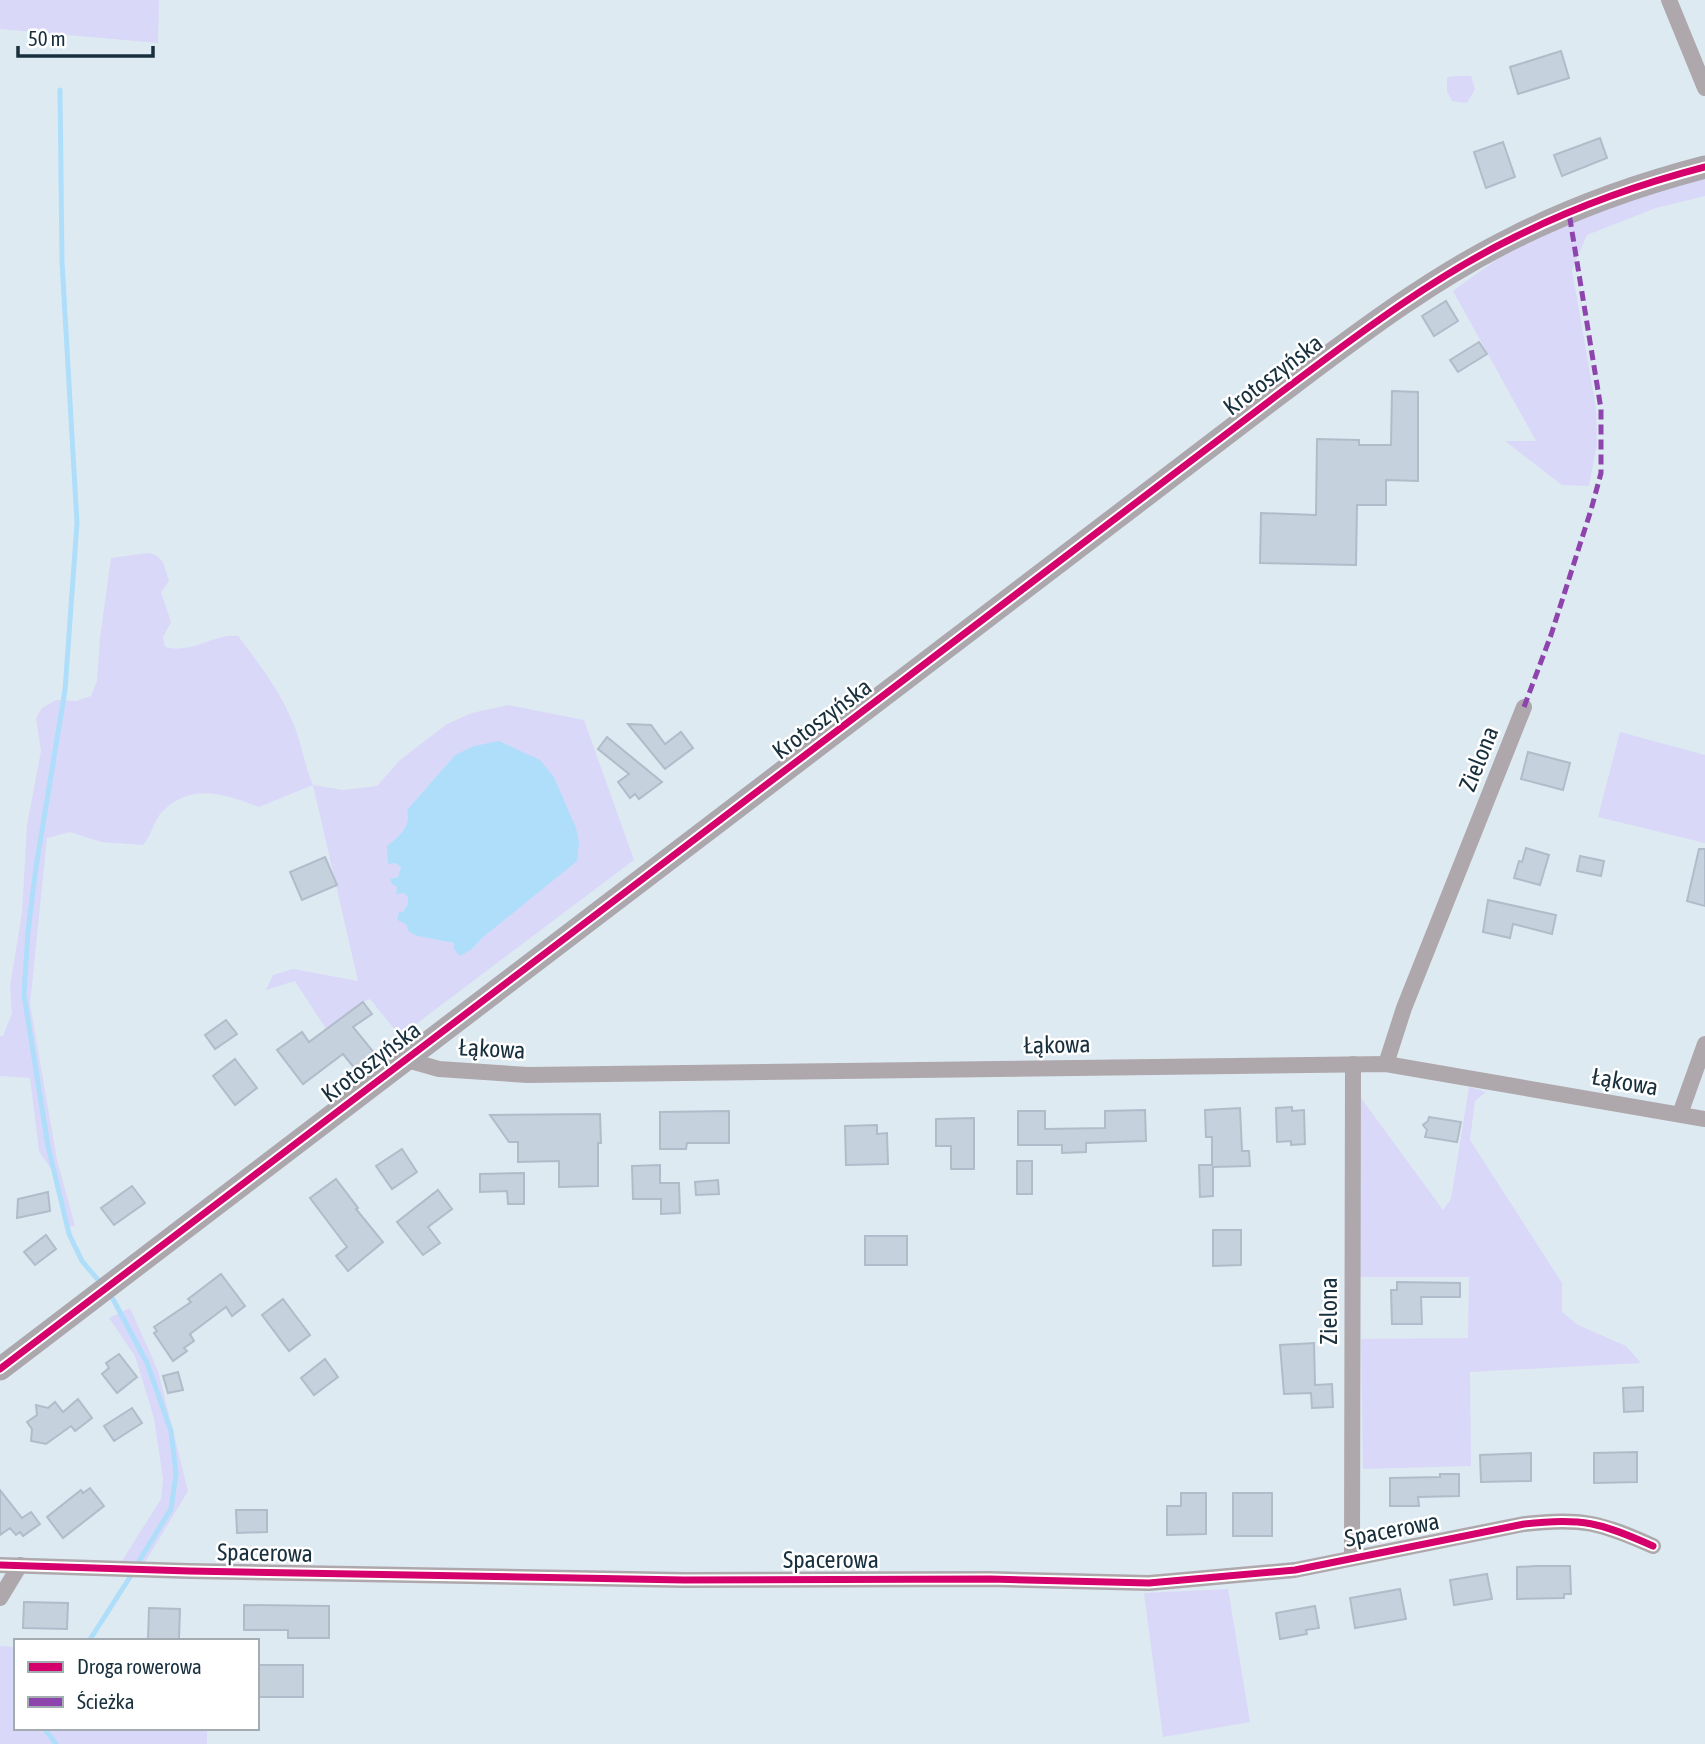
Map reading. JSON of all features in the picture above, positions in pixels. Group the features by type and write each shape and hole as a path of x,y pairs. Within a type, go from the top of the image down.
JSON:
{"street":[{"path":"1669,0 1705,89"},
{"name":"Krotoszyńska","path":"0,1369 1276,396 1420,293 1484,254 1541,225 1605,198 1705,167"},
{"name":"Zielona","path":"1386,1064 1404,1008 1524,706"},
{"path":"1680,1114 1705,1044"},
{"name":"Łąkowa","path":"407,1060 439,1069 528,1075 1386,1064 1705,1119"},
{"name":"Zielona","path":"1352,1558 1353,1064"},
{"name":"Spacerowa","path":"0,1565 202,1572 671,1580 976,1579 1149,1583 1295,1570 1555,1520 1596,1524 1653,1546"},
{"path":"0,1598 20,1565"}],"shaded area":[{"path":"0,0 159,0 158,43 0,29"},
{"path":"1471,76 1475,89 1467,103 1452,101 1447,91 1447,77"},
{"path":"1705,176 1705,196 1656,208 1587,235 1572,270 1596,408 1597,444 1589,486 1562,485 1505,441 1536,441 1453,291 1515,248 1565,222 1612,204"},
{"path":"148,553 157,556 163,563 169,581 161,592 171,622 163,637 165,647 185,648 219,638 238,636 282,699 296,731 313,785 259,807 209,793 185,797 162,812 143,845 101,842 70,832 47,838 30,1004 57,1160 75,1226 66,1227 52,1171 39,1151 30,1078 0,1076 0,1036 3,1036 12,1013 10,986 22,913 27,825 41,751 36,718 42,708 56,700 76,701 91,696 97,681 111,558"},
{"path":"508,705 584,720 634,860 400,1036 370,999 326,1029 295,981 266,990 273,975 293,969 358,981 313,785 343,790 377,786 400,760 447,724 472,713","holes":["455,755 554,777 564,803 482,938 472,949 418,936 407,924 403,912 408,904 408,896 396,893 397,887 392,884 391,879 398,877 401,867 395,863 387,846 406,826 407,810"]},
{"path":"1620,732 1705,755 1705,843 1598,817"},
{"path":"499,741 540,760 554,777 576,828 579,842 577,861 472,949 460,956 454,949 454,943 418,936 409,932 406,924 397,920 399,912 403,912 408,904 408,897 404,893 396,894 397,887 390,879 398,877 401,867 395,863 388,864 387,846 406,826 407,810 455,755 474,746"},
{"path":"1469,1087 1486,1092 1475,1101 1470,1140 1562,1283 1562,1312 1578,1325 1626,1346 1641,1363 1470,1372 1471,1466 1363,1469 1361,1339 1468,1338 1469,1277 1360,1277 1361,1098 1443,1210 1451,1199"},
{"path":"130,1308 158,1371 188,1491 145,1562 122,1561 161,1499 163,1479 154,1418 135,1356 109,1318"},
{"path":"1228,1589 1250,1722 1163,1737 1144,1593"},
{"path":"0,1646 14,1647 14,1730 207,1730 207,1744 0,1744"}],"building":[{"path":"1561,51 1569,78 1518,94 1510,67"},
{"path":"1600,138 1607,158 1562,176 1554,155"},
{"path":"1503,142 1515,177 1486,188 1474,152"},
{"path":"1446,301 1458,321 1434,336 1422,316"},
{"path":"1479,342 1487,354 1458,372 1450,360"},
{"path":"1392,391 1418,392 1418,481 1386,480 1386,505 1357,505 1356,565 1260,563 1261,513 1316,515 1317,439 1359,440 1359,445 1391,445"},
{"path":"628,724 651,725 665,744 681,732 693,748 665,769"},
{"path":"607,737 662,782 639,799 635,794 630,798 618,782 629,774 598,749"},
{"path":"1528,752 1570,763 1563,790 1521,779"},
{"path":"1526,848 1549,855 1540,885 1514,878"},
{"path":"1699,849 1705,849 1705,906 1687,901"},
{"path":"1580,856 1604,861 1601,876 1577,871"},
{"path":"325,857 337,885 302,900 290,872"},
{"path":"1488,900 1556,915 1552,934 1513,924 1510,938 1483,932"},
{"path":"363,1002 372,1014 353,1027 376,1055 356,1070 343,1054 303,1084 277,1050 302,1032 309,1042"},
{"path":"226,1020 237,1034 215,1049 205,1035"},
{"path":"235,1059 257,1088 235,1105 213,1076"},
{"path":"1292,1107 1292,1111 1304,1110 1305,1144 1277,1142 1276,1108"},
{"path":"1240,1108 1242,1151 1249,1151 1250,1166 1213,1167 1213,1196 1200,1197 1199,1165 1212,1165 1212,1137 1206,1137 1205,1110"},
{"path":"1145,1110 1146,1141 1086,1143 1086,1152 1062,1153 1062,1145 1018,1145 1018,1111 1045,1111 1045,1129 1105,1128 1105,1111"},
{"path":"729,1111 729,1143 687,1143 686,1149 660,1149 660,1112"},
{"path":"600,1114 598,1186 559,1187 559,1161 518,1162 518,1142 509,1142 490,1115"},
{"path":"1429,1117 1461,1122 1457,1142 1425,1137 1427,1130 1423,1125"},
{"path":"974,1118 974,1169 951,1169 951,1146 936,1146 936,1119"},
{"path":"877,1125 877,1134 887,1133 888,1164 846,1165 845,1126"},
{"path":"402,1149 417,1172 392,1189 376,1166"},
{"path":"1017,1161 1032,1161 1032,1194 1017,1194"},
{"path":"660,1165 660,1183 679,1183 680,1213 661,1214 661,1199 633,1199 632,1166"},
{"path":"524,1173 524,1204 508,1204 507,1191 480,1192 480,1174"},
{"path":"336,1179 383,1242 348,1271 336,1256 347,1247 310,1198"},
{"path":"718,1180 719,1194 696,1195 695,1182"},
{"path":"132,1186 145,1203 114,1225 101,1208"},
{"path":"438,1190 452,1209 428,1227 440,1243 423,1255 397,1222"},
{"path":"48,1192 50,1211 17,1218 18,1199"},
{"path":"1213,1230 1241,1230 1241,1265 1213,1266"},
{"path":"46,1235 56,1249 35,1265 24,1252"},
{"path":"865,1236 907,1236 907,1265 865,1265"},
{"path":"221,1274 245,1306 232,1316 226,1307 190,1334 194,1341 184,1348 187,1351 173,1361 154,1333 157,1331 154,1327 191,1302 188,1299"},
{"path":"1397,1282 1460,1283 1460,1297 1421,1297 1422,1324 1392,1324 1391,1290 1397,1290"},
{"path":"283,1299 310,1335 289,1351 262,1315"},
{"path":"1314,1343 1315,1385 1332,1384 1333,1407 1312,1408 1311,1393 1284,1394 1280,1345"},
{"path":"119,1354 137,1377 117,1393 102,1374 109,1368 106,1363"},
{"path":"325,1359 338,1377 314,1395 301,1378"},
{"path":"178,1372 183,1390 168,1393 163,1376"},
{"path":"1643,1387 1643,1411 1624,1412 1623,1388"},
{"path":"78,1399 92,1418 75,1431 71,1426 46,1444 31,1441 32,1429 27,1422 37,1415 36,1405 48,1408 55,1402 63,1412"},
{"path":"132,1408 142,1423 114,1441 104,1426"},
{"path":"1637,1452 1637,1482 1594,1483 1594,1453"},
{"path":"1531,1453 1531,1481 1481,1482 1480,1455"},
{"path":"1440,1474 1459,1474 1459,1496 1418,1497 1419,1506 1390,1506 1390,1478 1440,1477"},
{"path":"90,1488 104,1506 63,1538 47,1517 81,1490 83,1493"},
{"path":"0,1490 22,1518 31,1512 40,1524 23,1536 20,1532 16,1535 10,1528 0,1535"},
{"path":"1181,1493 1206,1493 1206,1534 1167,1535 1167,1506 1181,1506"},
{"path":"1233,1493 1272,1493 1272,1536 1233,1536"},
{"path":"236,1510 267,1510 267,1532 237,1533"},
{"path":"1570,1566 1571,1594 1564,1594 1564,1598 1517,1599 1517,1567"},
{"path":"1487,1574 1492,1599 1454,1605 1450,1580"},
{"path":"1400,1589 1406,1619 1355,1628 1350,1598"},
{"path":"24,1602 68,1603 67,1629 23,1628"},
{"path":"244,1605 329,1606 329,1638 288,1638 288,1630 244,1630"},
{"path":"1315,1606 1319,1628 1306,1630 1307,1634 1280,1639 1276,1613"},
{"path":"149,1608 180,1609 179,1639 148,1639"},
{"path":"259,1665 303,1665 303,1697 259,1697"}],"waterway":[{"path":"60,90 62,262 77,523 65,690 36,867 24,995 48,1146 69,1234 82,1261 99,1281"},
{"path":"113,1299 147,1363 171,1431 176,1474 171,1509 139,1561"},
{"path":"90,1639 130,1577"},
{"path":"46,1730 56,1744"}],"marked path":[{"path":"1524,707 1551,635 1601,473 1601,409 1569,213"}],"cycle path":[{"path":"0,1369 1276,396 1392,311 1452,272 1538,226 1608,197 1705,167"},
{"path":"0,1565 684,1580 990,1579 1149,1583 1295,1570 1544,1522 1577,1522 1605,1527 1653,1546"}]}
